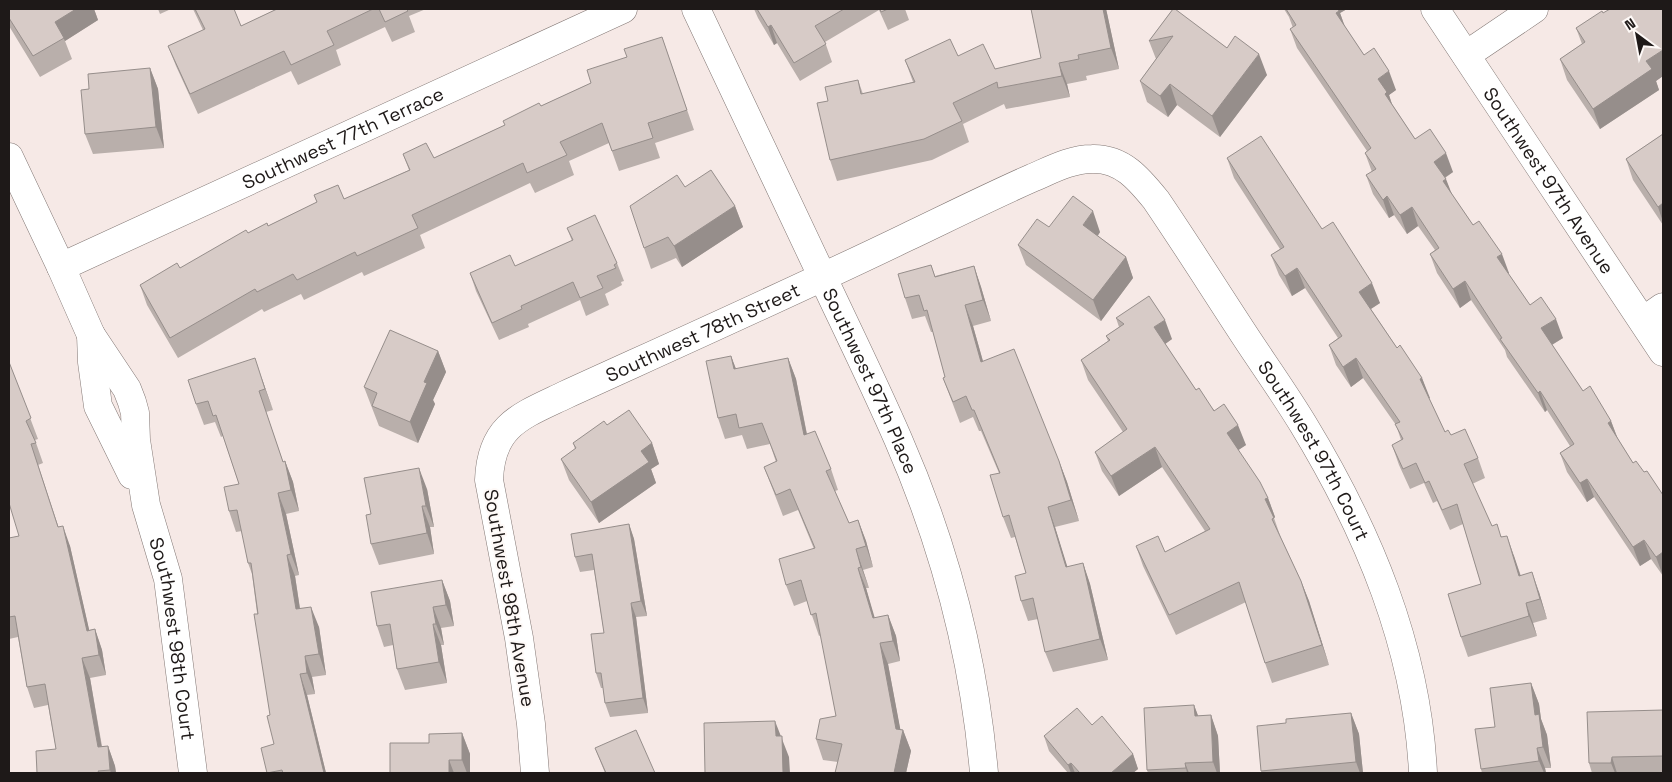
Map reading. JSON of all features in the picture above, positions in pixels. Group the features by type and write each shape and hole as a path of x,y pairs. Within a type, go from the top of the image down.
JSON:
{"street":[{"name":"Southwest 77th Terrace","path":"61,267 623,9"},
{"name":"Southwest 97th Place","path":"696,9 898,439 932,527 964,639 984,773"},
{"name":"Southwest 97th Avenue","path":"1435,9 1466,55 1653,314 1663,352"},
{"path":"1466,55 1534,9"},
{"name":"Southwest 98th Court","path":"9,157 91,335 127,389 132,402 146,505 168,579 193,773"},
{"name":"Southwest 78th Street","path":"507,428 536,409 565,395 823,278 1004,190 1079,160 1102,159 1122,166"},
{"name":"Southwest 97th Court","path":"1122,166 1144,185 1165,214 1302,423 1343,496 1375,562 1392,609 1412,686 1419,726 1423,773"},
{"name":"Southwest 98th Avenue","path":"507,428 494,448 490,462 489,480 519,638 531,724 534,773"}],"building":[{"path":"9,9 76,9 55,22 64,38 33,56 9,18"},
{"path":"195,9 234,9 241,26 277,9 373,9 327,31 334,45 291,65 284,51 190,94 168,46 205,29"},
{"path":"379,9 406,9 408,11 385,22"},
{"path":"757,9 844,9 815,26 826,44 794,63 771,25 768,27"},
{"path":"1031,9 1103,9 1111,48 1078,55 1079,59 1059,63 1062,76 998,88 997,82 953,103 962,121 924,139 830,160 817,103 828,101 825,87 858,80 861,94 915,82 905,60 950,39 958,56 983,44 995,69 1041,58"},
{"path":"1173,9 1227,48 1235,36 1259,54 1212,116 1170,84 1160,96 1140,81 1173,36 1149,41"},
{"path":"1286,9 1338,9 1339,11 1336,13 1364,55 1374,48 1389,71 1378,79 1387,92 1385,94 1415,139 1430,129 1446,153 1434,162 1446,179 1443,181 1473,225 1479,221 1502,254 1497,257 1530,305 1541,297 1556,319 1541,328 1583,391 1590,386 1611,421 1608,423 1633,463 1636,461 1644,472 1647,471 1663,495 1663,552 1656,557 1644,540 1633,547 1587,479 1580,483 1560,453 1574,444 1540,391 1538,393 1500,339 1502,338 1465,281 1453,289 1430,254 1439,248 1412,207 1400,215 1387,196 1383,200 1366,175 1376,169 1365,153 1371,148 1290,29 1296,25"},
{"path":"1610,9 1663,9 1663,50 1646,61 1652,69 1593,109 1560,59 1585,42 1576,28 1602,11 1603,13"},
{"path":"662,37 687,110 648,123 653,138 612,151 602,123 560,142 567,155 527,173 523,163 412,215 418,228 357,256 355,252 297,280 293,274 257,292 255,289 170,338 140,285 177,263 180,268 246,230 248,233 267,223 268,226 317,202 314,195 338,185 344,199 410,170 403,154 426,143 434,158 505,125 503,121 539,103 541,106 591,83 587,70 627,57 624,49"},
{"path":"150,68 156,127 85,134 81,90 89,89 88,74"},
{"path":"1663,134 1663,203 1658,207 1626,159"},
{"path":"1261,136 1322,229 1333,222 1372,283 1359,292 1397,348 1400,345 1422,378 1420,379 1445,432 1448,430 1451,435 1465,429 1478,458 1464,464 1492,526 1497,524 1501,537 1507,536 1519,576 1532,572 1540,599 1526,603 1529,616 1461,637 1448,594 1481,584 1457,504 1442,510 1429,481 1425,483 1416,463 1403,469 1392,445 1403,439 1395,424 1400,422 1356,358 1343,367 1329,345 1342,336 1297,268 1285,276 1271,255 1284,247 1227,158"},
{"path":"711,170 735,206 674,246 668,237 644,248 630,206 677,175 685,187"},
{"path":"1073,196 1093,211 1083,225 1126,257 1093,300 1018,245 1037,219 1049,227"},
{"path":"595,215 617,263 614,265 616,268 597,276 603,288 580,298 573,282 521,306 522,309 492,323 470,273 510,255 515,266 573,240 567,228"},
{"path":"931,265 935,277 974,266 983,300 965,305 981,362 1014,349 1059,461 1071,500 1048,507 1066,567 1083,563 1100,639 1045,652 1033,598 1021,601 1015,576 1026,573 1009,515 1003,517 990,475 1000,473 974,410 972,410 966,396 953,402 943,378 945,377 927,310 924,311 919,295 905,298 898,274"},
{"path":"1149,296 1165,320 1154,327 1196,390 1199,388 1214,411 1224,404 1238,425 1227,433 1260,482 1268,498 1265,499 1274,518 1272,519 1301,581 1322,645 1265,663 1239,582 1169,615 1136,546 1158,536 1165,552 1210,529 1155,447 1111,476 1095,452 1127,429 1081,360 1110,340 1106,336 1124,324 1116,318"},
{"path":"390,330 438,351 424,382 427,383 410,422 372,406 377,393 364,387"},
{"path":"731,356 734,369 788,358 804,435 815,431 831,469 826,471 849,523 858,520 866,546 856,549 861,567 858,568 873,618 888,615 893,641 880,643 896,729 903,730 894,773 835,773 842,744 816,739 820,719 836,716 816,613 811,615 801,580 786,585 779,559 815,548 790,489 776,495 764,467 777,461 762,423 739,428 736,414 718,418 706,361"},
{"path":"255,358 265,389 259,391 283,462 285,461 291,490 278,493 291,554 287,555 296,609 311,607 319,654 305,656 307,673 300,674 324,773 283,773 282,770 267,773 261,748 274,744 267,716 270,715 254,614 258,614 251,563 248,563 237,510 229,511 224,487 239,484 216,415 213,416 208,401 196,404 188,380"},
{"path":"9,362 31,418 26,421 36,443 31,444 58,527 63,526 87,631 95,629 99,655 82,658 98,747 108,746 110,770 98,771 99,773 37,773 36,751 56,749 45,684 27,687 15,616 9,617 9,538 19,536 9,503"},
{"path":"629,410 652,443 641,451 649,462 591,502 561,459 576,448 573,443 604,421 607,425"},
{"path":"419,468 426,506 422,506 427,533 371,544 366,515 371,514 364,478"},
{"path":"629,524 641,601 631,603 643,698 605,703 601,673 596,673 591,634 604,633 592,554 575,557 571,534"},
{"path":"442,580 446,605 433,607 436,624 433,624 439,662 397,669 390,624 377,626 371,592"},
{"path":"1531,683 1535,715 1539,714 1543,747 1537,748 1539,761 1481,769 1475,729 1495,727 1490,688"},
{"path":"1194,705 1195,716 1211,715 1213,762 1185,763 1186,768 1147,770 1144,708"},
{"path":"1077,708 1092,725 1102,716 1133,754 1111,773 1080,773 1071,763 1068,765 1044,736"},
{"path":"1663,710 1663,756 1612,757 1611,763 1589,763 1587,712"},
{"path":"1351,713 1356,762 1261,771 1257,726 1286,723 1286,719"},
{"path":"775,721 776,736 782,736 783,773 705,773 704,723"},
{"path":"636,730 655,773 606,773 595,748"},
{"path":"462,733 462,760 449,760 449,773 390,773 390,743 429,743 429,734"}]}
